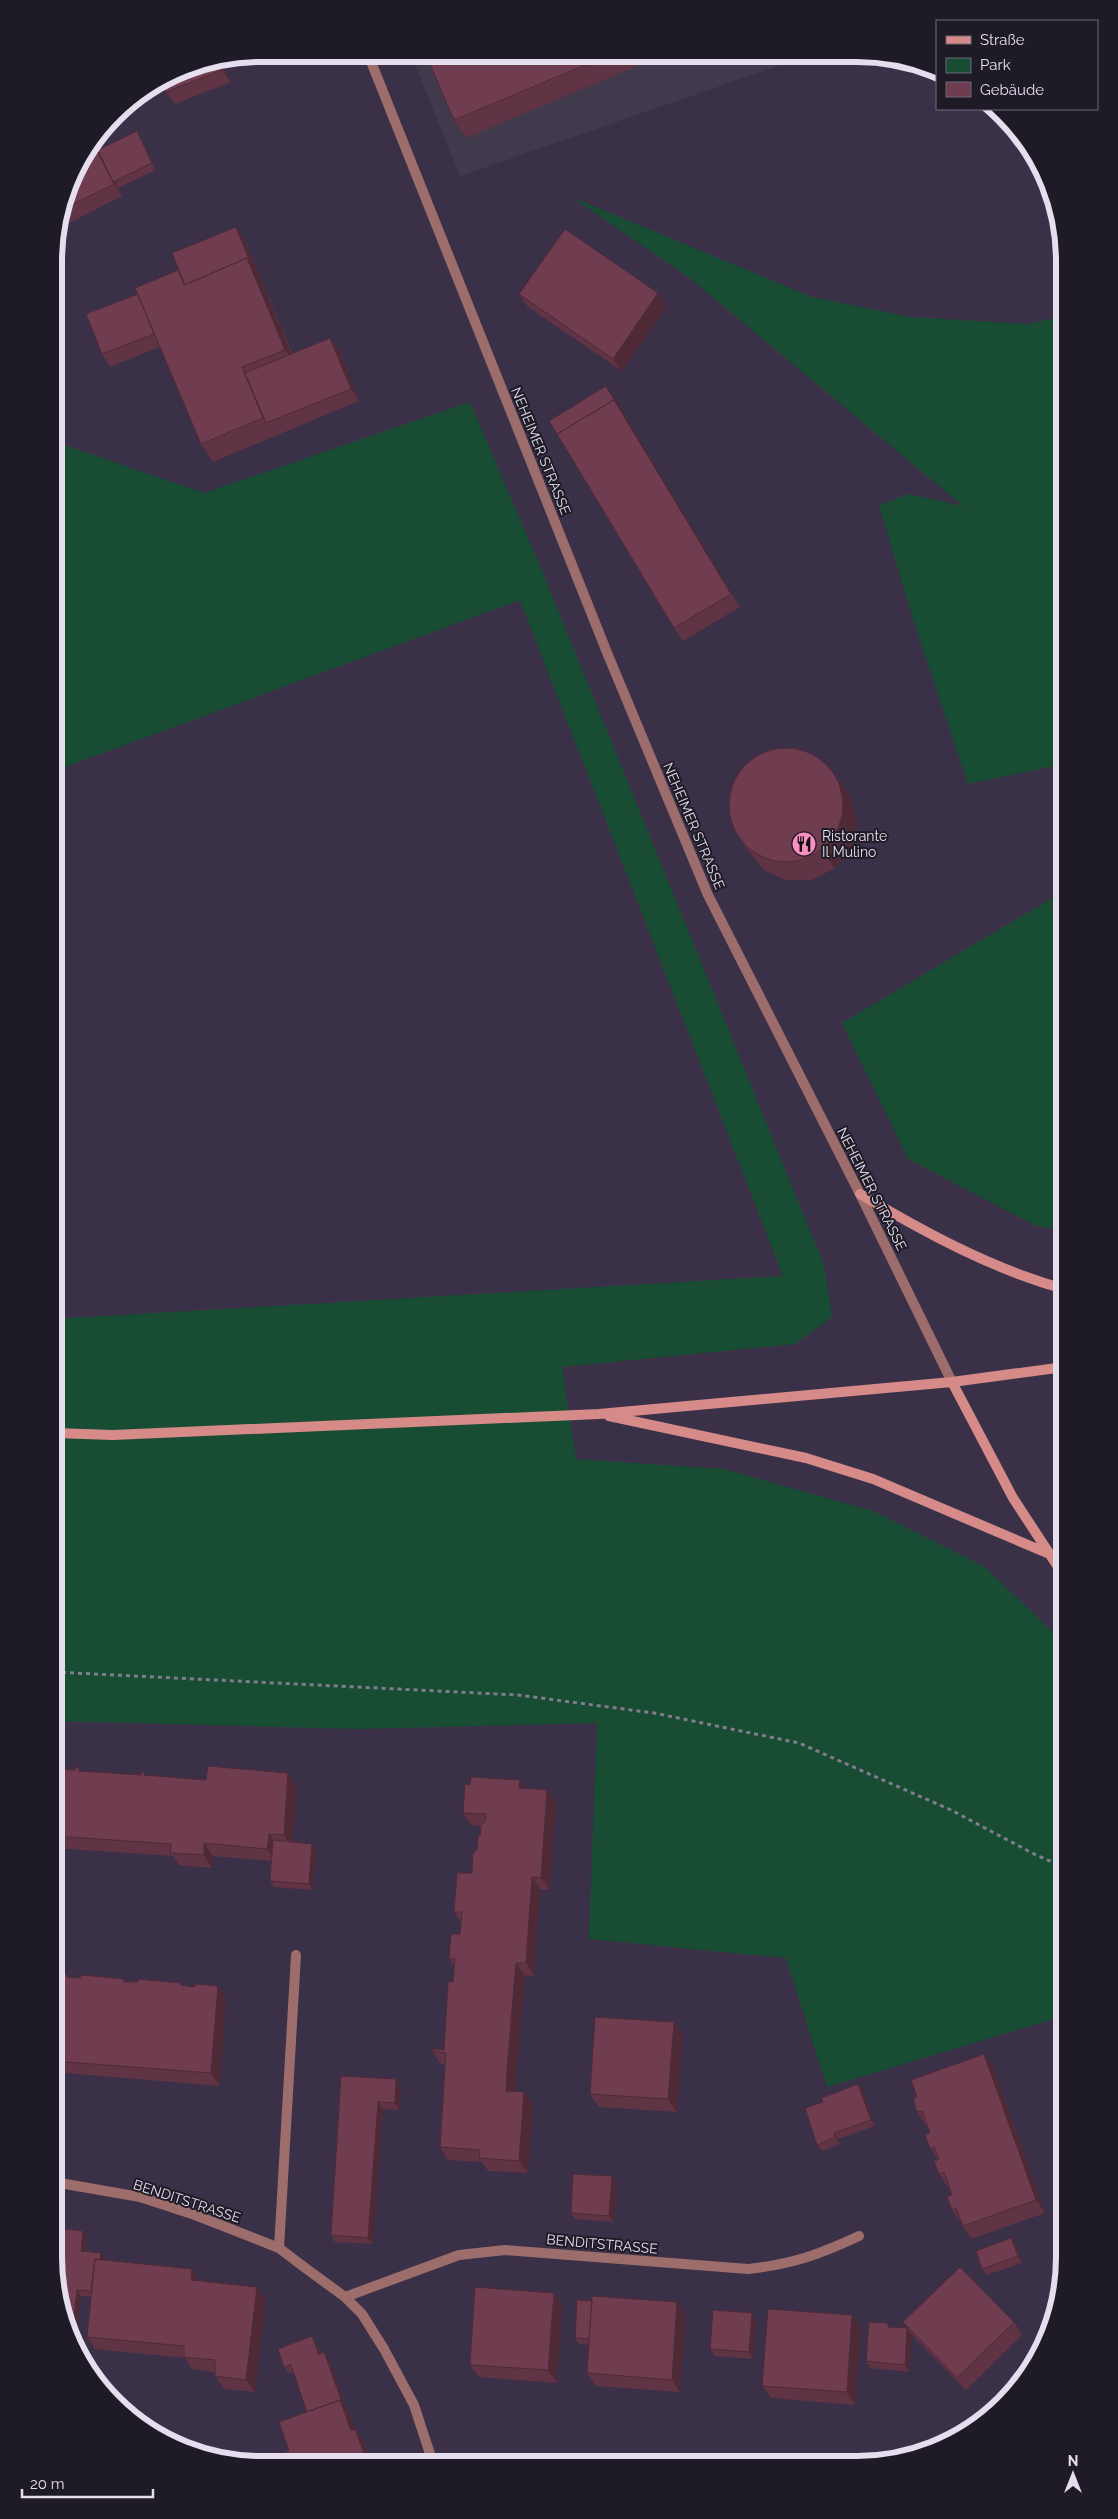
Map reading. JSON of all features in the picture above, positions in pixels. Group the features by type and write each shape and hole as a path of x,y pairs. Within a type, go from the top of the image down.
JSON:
{"main road":[{"path":"860,1194 907,1222 960,1248 1015,1273 1056,1286"},
{"path":"62,1434 112,1435 599,1414 952,1382 1056,1368"},
{"name":"NEHEIMER STRASSE","path":"952,1382 1013,1498 1056,1565"},
{"path":"599,1414 806,1458 873,1479 1047,1553"}],"street":[{"name":"NEHEIMER STRASSE","path":"371,62 608,655 708,895 860,1194 952,1382"},
{"path":"279,2248 296,1956"},
{"name":"BENDITSTRASSE","path":"62,2183 140,2198 196,2215 279,2248 345,2297 362,2314 384,2349 414,2405 431,2457"},
{"name":"BENDITSTRASSE","path":"345,2297 459,2255 505,2250 748,2269 785,2265 819,2254 859,2236"}],"path":[{"path":"62,1672 518,1695 654,1713 799,1742 951,1810 1056,1864"}],"shaded area":[{"path":"414,62 790,62 460,176"}],"green space":[{"path":"572,197 812,297 911,317 1028,324 1056,318 1056,766 968,784 913,619 879,505 908,494 963,506 691,279"},
{"path":"470,402 545,578 824,1265 832,1317 795,1344 562,1367 576,1459 724,1469 873,1511 985,1567 1056,1635 1056,2018 827,2087 786,1958 589,1939 597,1723 356,1729 62,1721 62,1319 783,1276 520,600 62,768 62,444 204,493"},
{"path":"1056,896 1056,1230 1036,1226 908,1159 842,1023"}],"building":[{"path":"429,62 593,62 454,120"},
{"path":"221,66 222,70 166,92 164,88 173,83 197,73"},
{"path":"137,131 152,163 113,182 98,150"},
{"path":"97,150 114,184 70,205 83,173"},
{"path":"236,227 251,264 247,258 185,285 172,253"},
{"path":"565,229 658,293 613,359 519,294"},
{"path":"247,258 285,350 242,367 263,418 201,444 135,288 178,270 184,285"},
{"path":"138,294 154,334 102,354 86,314"},
{"path":"330,338 351,389 266,423 245,373"},
{"path":"606,386 618,406 614,400 557,434 549,421"},
{"path":"614,400 731,594 674,628 557,434"},
{"path":"786,748 808,752 827,764 839,783 843,805 839,827 827,846 808,858 786,862 764,858 745,846 733,827 729,805 733,783 745,764 764,752"},
{"path":"208,1766 288,1773 284,1835 269,1834 267,1849 204,1843 204,1855 170,1853 171,1844 62,1837 62,1769 75,1770 75,1767 79,1767 79,1771 141,1775 141,1772 144,1772 144,1775 206,1780"},
{"path":"471,1777 520,1780 519,1788 547,1790 541,1878 532,1877 526,1963 516,1963 508,2056 506,2091 524,2092 519,2161 479,2158 480,2150 440,2147 446,2053 432,2051 433,2049 444,2050 448,1982 453,1982 455,1959 449,1958 451,1934 460,1934 462,1912 454,1912 457,1873 472,1873 473,1853 477,1850 478,1835 480,1836 481,1826 485,1821 486,1814 463,1813 465,1784 470,1785"},
{"path":"273,1840 312,1844 309,1884 270,1881"},
{"path":"62,1974 67,1974 67,1977 80,1978 81,1975 124,1979 124,1982 138,1982 138,1979 181,1983 181,1985 195,1987 195,1984 218,1986 211,2073 62,2062"},
{"path":"595,2017 674,2022 668,2099 590,2094"},
{"path":"984,2054 1036,2200 963,2226 956,2208 952,2210 947,2197 952,2195 944,2172 939,2174 934,2161 939,2159 934,2147 930,2148 925,2135 930,2133 922,2111 917,2112 913,2099 917,2097 911,2080"},
{"path":"341,2076 396,2079 395,2103 378,2102 368,2238 331,2235"},
{"path":"858,2084 871,2120 834,2133 835,2137 817,2145 805,2108 823,2102 822,2098"},
{"path":"573,2174 612,2176 609,2216 571,2213"},
{"path":"62,2229 83,2231 81,2251 101,2253 100,2260 95,2259 91,2291 77,2290 73,2323 64,2284"},
{"path":"1011,2238 1018,2256 982,2269 976,2251"},
{"path":"95,2259 192,2269 191,2280 257,2287 246,2380 215,2376 215,2360 184,2357 184,2346 87,2337"},
{"path":"960,2267 1014,2322 957,2378 903,2322"},
{"path":"475,2287 554,2293 548,2370 470,2365"},
{"path":"592,2296 677,2302 672,2380 587,2373"},
{"path":"577,2300 592,2301 589,2339 575,2338"},
{"path":"768,2309 852,2315 847,2392 762,2386"},
{"path":"713,2310 752,2313 749,2352 710,2349"},
{"path":"869,2322 888,2323 888,2327 907,2328 905,2365 866,2361"},
{"path":"312,2336 319,2355 324,2352 342,2402 340,2400 307,2412 291,2365 284,2367 278,2349"},
{"path":"340,2400 351,2431 355,2429 365,2457 291,2457 290,2454 284,2456 283,2453 289,2451 279,2422"},
{"path":"591,2452 593,2457 576,2457"}],"place":[{"name":"Ristorante Il Mulino","path":"804,844"}]}
